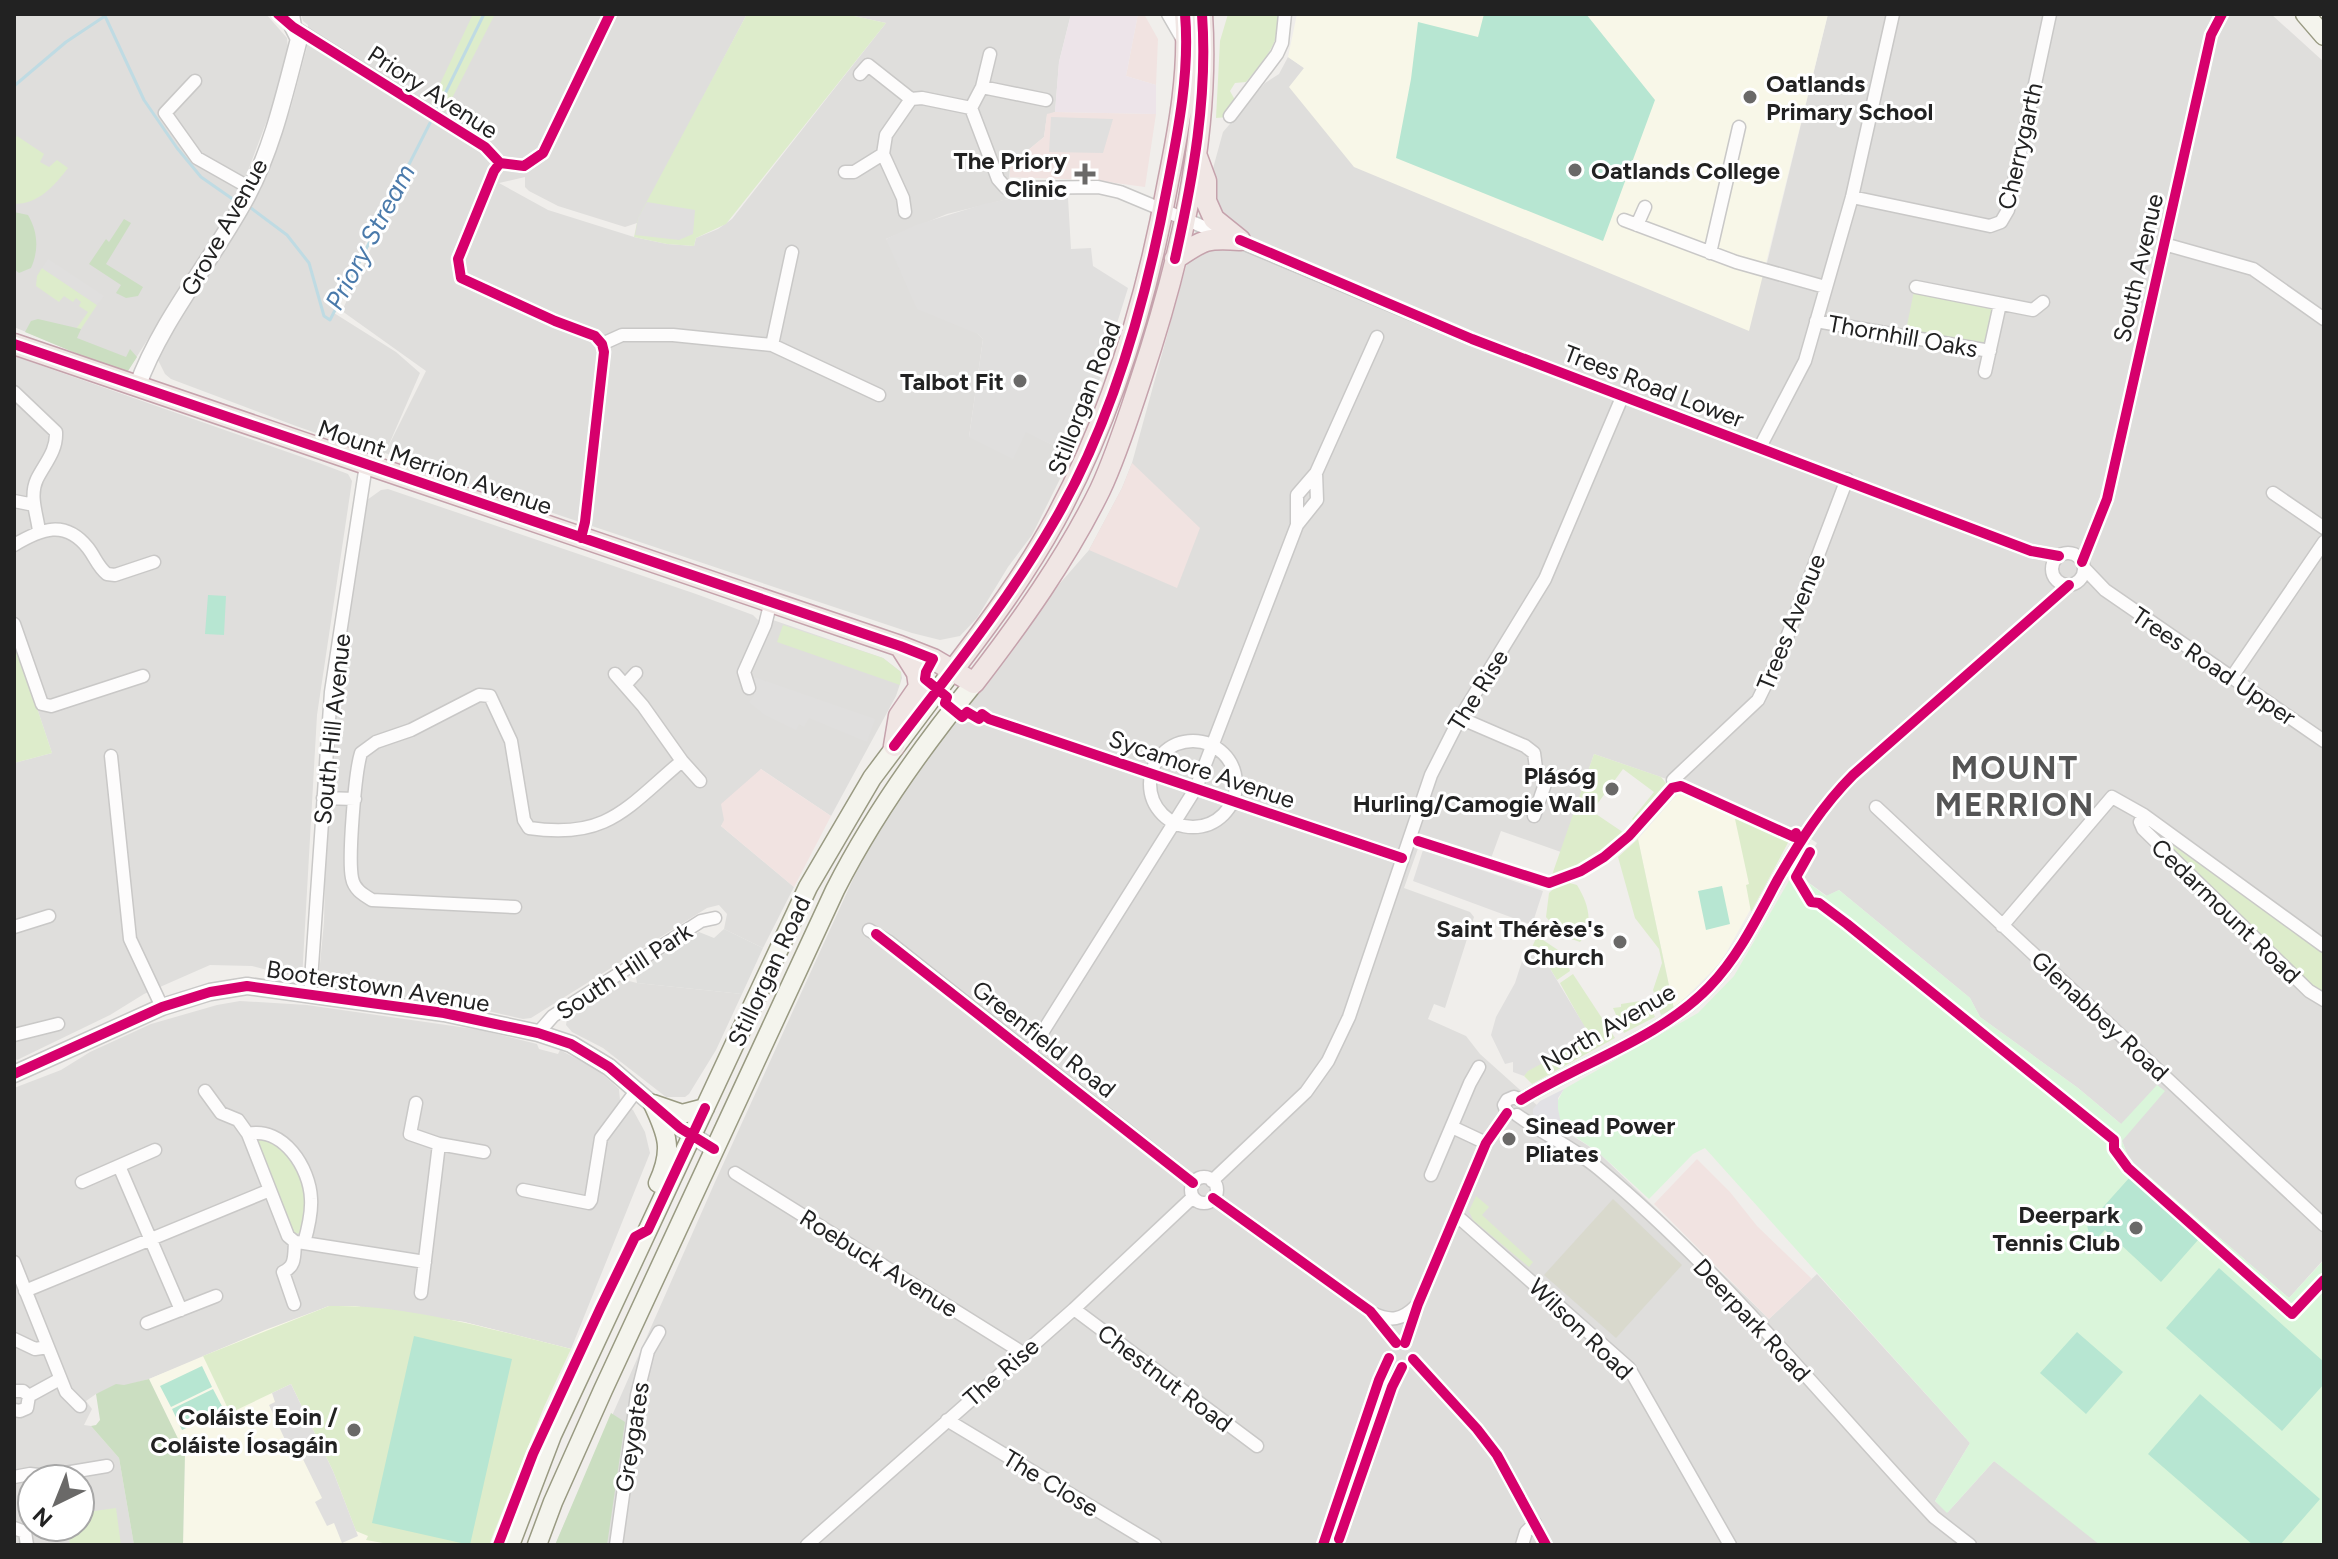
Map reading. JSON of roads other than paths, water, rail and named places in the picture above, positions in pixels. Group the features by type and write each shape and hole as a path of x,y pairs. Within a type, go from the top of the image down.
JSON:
{"highway":[{"name":"Stillorgan Road","path":"974,683 1018,626 1066,552 1101,488 1145,369 1175,259 1196,154 1203,89 1196,30 1185,14"},
{"path":"1196,30 1217,14"},
{"name":"Stillorgan Road","path":"953,670 1034,555 1094,441 1150,275 1196,30"},
{"path":"1196,154 1206,181 1206,201 1214,219 1240,240"},
{"path":"1175,259 1200,242 1213,238 1240,240"},
{"name":"Mount Merrion Avenue","path":"14,344 900,646 974,683"},
{"path":"894,746 899,716 919,687 917,673 900,646"}],"main road":[{"path":"2305,14 2324,36"},
{"name":"Stillorgan Road","path":"510,1545 552,1435 808,887 894,746 953,670"},
{"name":"Stillorgan Road","path":"537,1545 590,1418 842,876 875,817 974,683"},
{"path":"894,746 920,717 938,711 944,720"},
{"path":"653,1104 682,1114 705,1108"},
{"path":"648,1230 645,1212 666,1165 668,1147 667,1132 653,1104"},
{"path":"666,1191 680,1187 690,1202"}],"street":[{"path":"278,14 292,21"},
{"name":"Priory Avenue","path":"292,21 485,147 500,163 524,166 543,153 610,14"},
{"path":"1168,14 1196,30"},
{"path":"1230,116 1269,67 1282,43 1285,14"},
{"path":"1760,447 1805,361 1852,197 1893,14"},
{"name":"Cherrygarth","path":"1852,197 1990,226 2001,222 2008,210 2050,14"},
{"name":"South Avenue","path":"2072,584 2081,577 2080,562 2096,533 2107,499 2211,35 2222,14"},
{"name":"Grove Avenue","path":"137,387 151,352 250,188 276,125 293,70 299,39 292,21"},
{"path":"860,74 868,65 911,99 922,98 971,108 982,87 990,54"},
{"path":"195,81 165,113 197,158 250,188"},
{"path":"1235,85 1247,93"},
{"path":"982,87 1046,100"},
{"path":"905,212 903,198 883,154 886,135 911,99"},
{"name":"Trees Road Lower","path":"971,108 998,179 1006,188 1098,187 1120,192 1431,322 2031,551 2080,562"},
{"path":"1710,253 1739,127"},
{"path":"845,172 854,172 883,154"},
{"path":"500,163 458,259 461,278 595,336 602,344 603,367 581,538"},
{"path":"1637,225 1645,207"},
{"path":"1624,220 1710,253 1825,287"},
{"path":"2164,244 2253,269 2324,319"},
{"path":"772,345 792,252"},
{"name":"Thornhill Oaks","path":"1916,287 2033,310 2043,302"},
{"name":"Thornhill Oaks","path":"1985,372 2000,304"},
{"name":"Thornhill Oaks","path":"1816,321 1990,351"},
{"path":"602,344 622,335 673,335 772,345 879,395"},
{"path":"1297,525 1297,495 1316,473 1377,337"},
{"path":"14,392 56,432 56,445 36,481 34,505 39,531"},
{"name":"The Rise","path":"1212,1181 1306,1092 1328,1061 1349,1017 1431,775 1460,718 1545,579 1623,395"},
{"name":"South Hill Avenue","path":"310,995 331,692 366,465"},
{"path":"1030,1052 1196,788 1297,525 1317,500 1316,473"},
{"name":"Trees Avenue","path":"1673,780 1758,700 1781,653 1847,479"},
{"path":"2273,493 2324,528"},
{"path":"14,501 34,505"},
{"path":"14,545 39,531 61,529 87,546 107,574 115,575 154,562"},
{"path":"2232,677 2324,542"},
{"path":"2031,551 2054,574 2072,584 2105,590"},
{"path":"2049,602 2059,556"},
{"path":"2080,562 2105,590"},
{"path":"2049,602 2072,584"},
{"name":"Trees Road Upper","path":"2105,590 2324,741"},
{"path":"749,688 744,672 765,625 771,601"},
{"name":"North Avenue","path":"1512,1114 1504,1108 1507,1100 1514,1097 1521,1100 1653,1030 1692,1003 1710,986 1735,954 1821,810 1853,775 2049,602"},
{"path":"14,624 42,704 51,706 143,676"},
{"path":"625,685 636,673"},
{"path":"615,674 700,781"},
{"path":"515,907 372,900 358,892 352,879 355,799 359,760 365,748 446,714 479,695 490,696 511,741 524,820 529,828 593,828 607,823 682,761"},
{"path":"1460,718 1525,746 1534,753 1536,768 1546,781 1534,816"},
{"name":"Sycamore Avenue","path":"989,719 1402,858"},
{"path":"1198,741 1220,751 1233,770 1235,780 1231,800 1216,820 1207,825 1186,828 1174,825 1164,816 1152,795 1152,774 1162,754 1173,746 1198,741"},
{"path":"111,756 130,939 162,1007"},
{"name":"Cedarmount Road","path":"2002,926 2112,797 2144,815 2324,946"},
{"path":"323,798 355,799"},
{"name":"Glenabbey Road","path":"1876,807 2324,1225"},
{"name":"Cedarmount Road","path":"2144,815 2140,822 2143,829 2309,991 2324,1000"},
{"path":"14,927 49,916"},
{"name":"South Hill Park","path":"538,1033 553,1016 701,921 715,918"},
{"name":"Greenfield Road","path":"869,930 889,942 1030,1052 1193,1183"},
{"name":"Booterstown Avenue","path":"14,1072 162,1007 210,992 247,986 444,1013 538,1033 583,1049 609,1067 691,1137 714,1149"},
{"path":"14,1035 58,1024"},
{"path":"1431,1175 1479,1067"},
{"path":"205,1091 221,1113 238,1120 248,1134 288,1236 300,1242 425,1262"},
{"path":"523,1190 589,1203 601,1138 636,1091"},
{"path":"416,1103 410,1134 439,1144 484,1152"},
{"path":"1323,1545 1389,1351 1400,1343 1486,1143 1512,1114"},
{"name":"Deerpark Road","path":"1512,1114 1586,1159 1644,1208 1742,1307 1934,1517 1970,1545"},
{"path":"1452,1127 1486,1143"},
{"path":"248,1134 259,1131 279,1140 299,1161 309,1182 311,1200 294,1263 283,1272 294,1304"},
{"path":"421,1293 439,1144"},
{"path":"82,1182 155,1150"},
{"path":"119,1166 181,1310"},
{"name":"Roebuck Avenue","path":"735,1173 1023,1353"},
{"path":"1200,1178 1212,1181 1216,1188 1213,1198 1203,1203 1193,1197 1193,1183 1200,1178"},
{"path":"25,1291 270,1190"},
{"name":"The Rise","path":"807,1545 1074,1309 1193,1197"},
{"path":"1213,1198 1370,1311 1396,1319 1405,1317 1418,1304"},
{"name":"Wilson Road","path":"1456,1215 1629,1368 1730,1545"},
{"path":"14,1262 60,1379 66,1392 80,1406"},
{"path":"147,1323 216,1296"},
{"name":"Chestnut Road","path":"1074,1309 1257,1446"},
{"path":"1337,1545 1392,1387 1413,1351 1400,1343 1370,1311"},
{"name":"Greygates","path":"616,1545 637,1395 648,1351 659,1332"},
{"path":"14,1339 35,1349 48,1347"},
{"path":"1389,1358 1396,1366 1408,1363"},
{"path":"1408,1363 1477,1429 1498,1457 1546,1545"},
{"path":"29,1396 60,1379"},
{"path":"14,1391 23,1391 29,1396"},
{"path":"14,1410 27,1408 29,1396"},
{"name":"The Close","path":"947,1420 1155,1545"},
{"path":"14,1477 30,1474 47,1476 107,1466"},
{"path":"1522,1545 1526,1532 1535,1523"},
{"path":"14,1528 25,1532 27,1545"}],"waterway":[{"path":"438,108 484,14"},
{"name":"Priory Stream","path":"14,86 66,42 105,16 144,100 177,148 201,177 234,200"},
{"name":"Priory Stream","path":"251,208 287,235 309,263 324,316 330,320 430,123"}],"place":[{"name":"Oatlands Primary School","path":"1750,97"},
{"name":"Oatlands College","path":"1575,170"},
{"name":"The Priory Clinic","path":"1085,174"},
{"name":"Talbot Fit","path":"1020,381"},
{"name":"Plásóg Hurling/Camogie Wall","path":"1612,789"},
{"name":"Saint Thérèse's Church","path":"1620,942"},
{"name":"Sinead Power Pliates","path":"1509,1139"},
{"name":"Deerpark Tennis Club","path":"2136,1228"},
{"name":"Coláiste Eoin / Coláiste Íosagáin","path":"354,1430"}],"district":[{"name":"MOUNT MERRION","path":"2015,786"}]}
